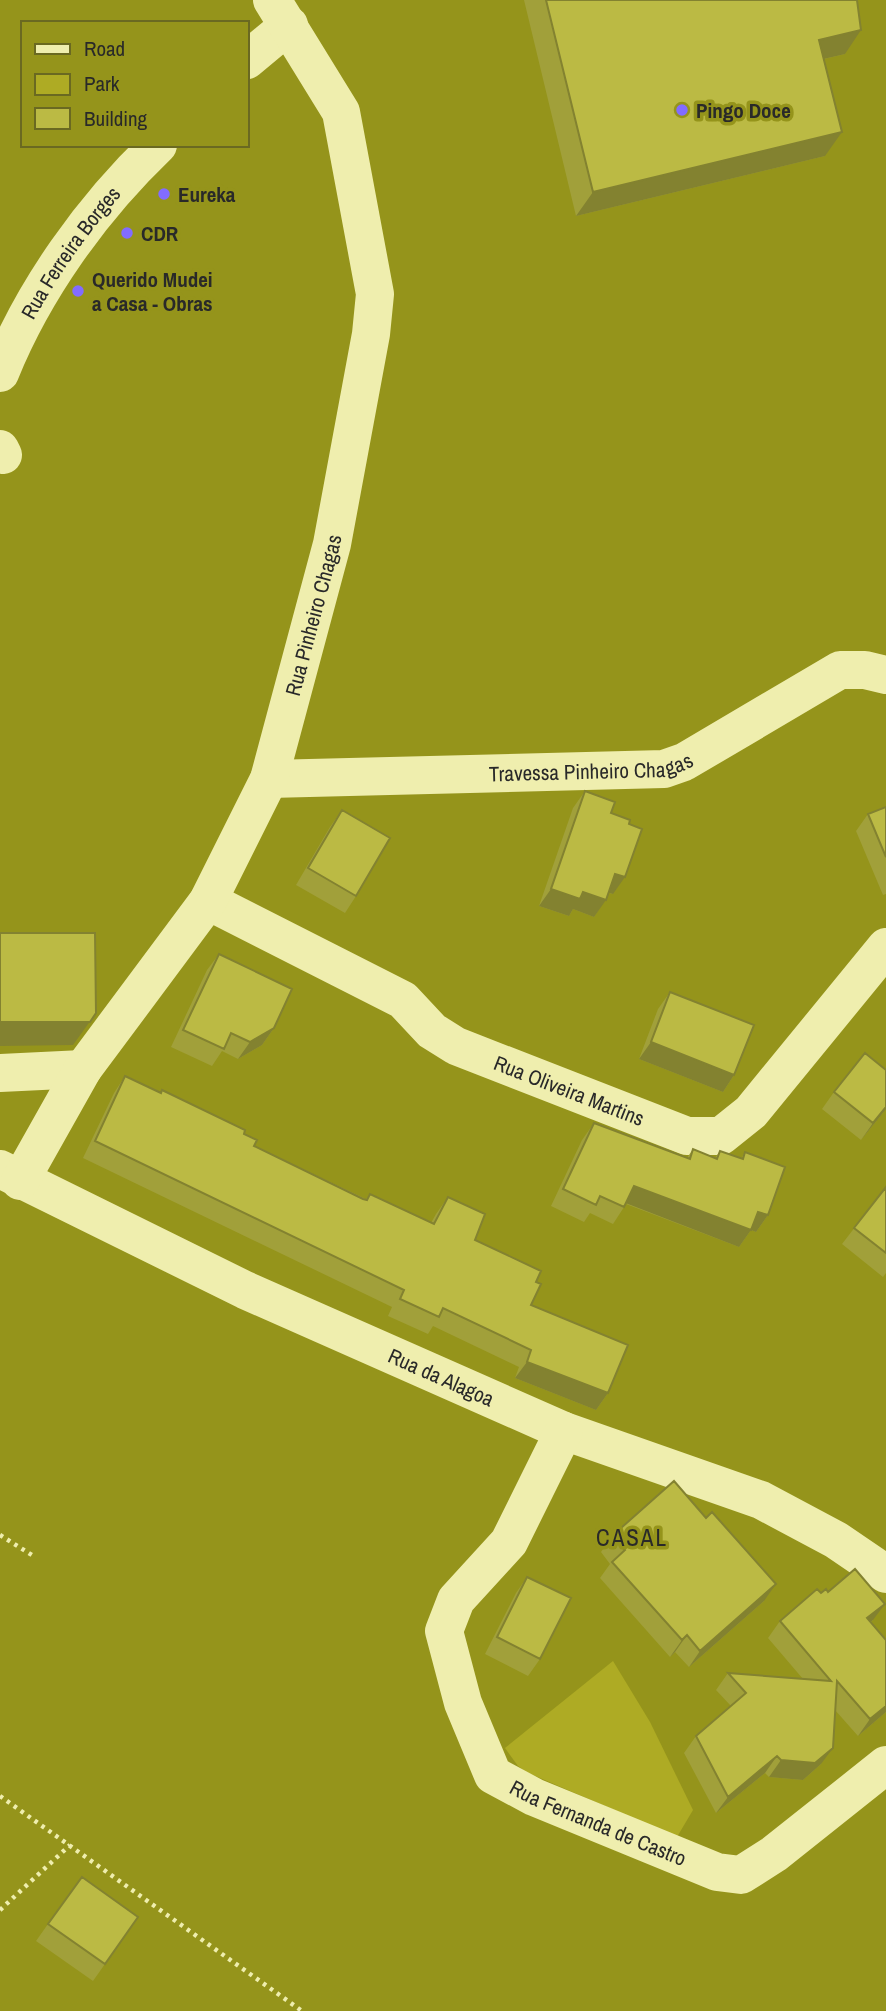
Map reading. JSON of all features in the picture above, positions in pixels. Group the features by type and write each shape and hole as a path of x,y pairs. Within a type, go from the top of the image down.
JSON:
{"street":[{"path":"248,59 280,12"},
{"name":"Rua Pinheiro Chagas","path":"10,1175 83,1069 208,901 269,779 332,544 371,334 375,294 341,112 280,12"},
{"name":"Rua Ferreira Borges","path":"0,373 13,341 45,286 90,222 156,147"},
{"name":"Travessa Pinheiro Chagas","path":"269,779 664,769 684,762 840,670 865,670 886,676"},
{"name":"Rua Oliveira Martins","path":"208,901 403,1000 432,1031 456,1046 687,1136 721,1136 751,1112 886,947"},
{"path":"0,1073 83,1069"},
{"name":"Rua da Alagoa","path":"10,1175 245,1290 564,1431 761,1500 836,1540 886,1574"},
{"name":"Rua Fernanda de Castro","path":"564,1431 509,1542 456,1600 444,1631 463,1703 493,1775 534,1797 717,1872 741,1875 774,1854 886,1765"}],"path":[{"path":"0,1535 35,1557"},
{"path":"0,1796 302,2011"},
{"path":"0,1910 70,1845"}],"green space":[{"path":"613,1661 650,1722 693,1810 677,1837 526,1772 505,1748"}],"building":[{"name":"Pingo Doce","path":"546,0 857,0 861,30 819,40 842,132 593,192"},
{"path":"585,791 615,802 611,813 630,820 629,824 642,829 625,877 615,874 606,900 583,892 580,899 551,889"},
{"path":"886,807 886,857 868,814"},
{"path":"342,810 390,838 356,896 308,868"},
{"path":"0,933 95,933 96,1013 90,1022 0,1022"},
{"path":"219,954 292,989 274,1028 250,1042 231,1033 224,1049 183,1030"},
{"path":"670,992 754,1025 734,1075 651,1042"},
{"path":"865,1053 886,1070 886,1107 873,1123 834,1092"},
{"path":"125,1076 161,1093 162,1090 245,1130 244,1134 257,1140 254,1146 363,1199 367,1200 370,1194 434,1224 448,1197 485,1214 475,1240 541,1271 536,1282 541,1284 531,1305 628,1345 608,1393 527,1362 531,1350 443,1308 439,1317 400,1299 404,1290 95,1141"},
{"path":"594,1123 690,1159 693,1149 717,1159 720,1151 743,1159 745,1152 785,1167 768,1215 758,1212 751,1230 634,1186 624,1207 600,1196 596,1205 563,1189"},
{"path":"886,1187 886,1253 854,1228"},
{"path":"674,1481 706,1518 712,1512 776,1584 700,1651 687,1635 682,1640 612,1562 625,1550 612,1536"},
{"path":"855,1569 885,1604 867,1618 886,1640 886,1706 870,1719 837,1681 833,1748 815,1763 781,1760 777,1756 728,1797 696,1736 746,1693 728,1673 831,1681 780,1621 817,1589 821,1593 826,1589 828,1592"},
{"path":"527,1577 571,1598 540,1659 497,1637"},
{"path":"82,1877 138,1917 105,1964 48,1924"}],"place":[{"name":"Pingo Doce","path":"682,110"},
{"name":"Eureka","path":"164,194"},
{"name":"CDR","path":"127,233"},
{"name":"Querido Mudei a Casa - Obras","path":"78,291"}],"district":[{"name":"CASAL","path":"632,1537"}]}
